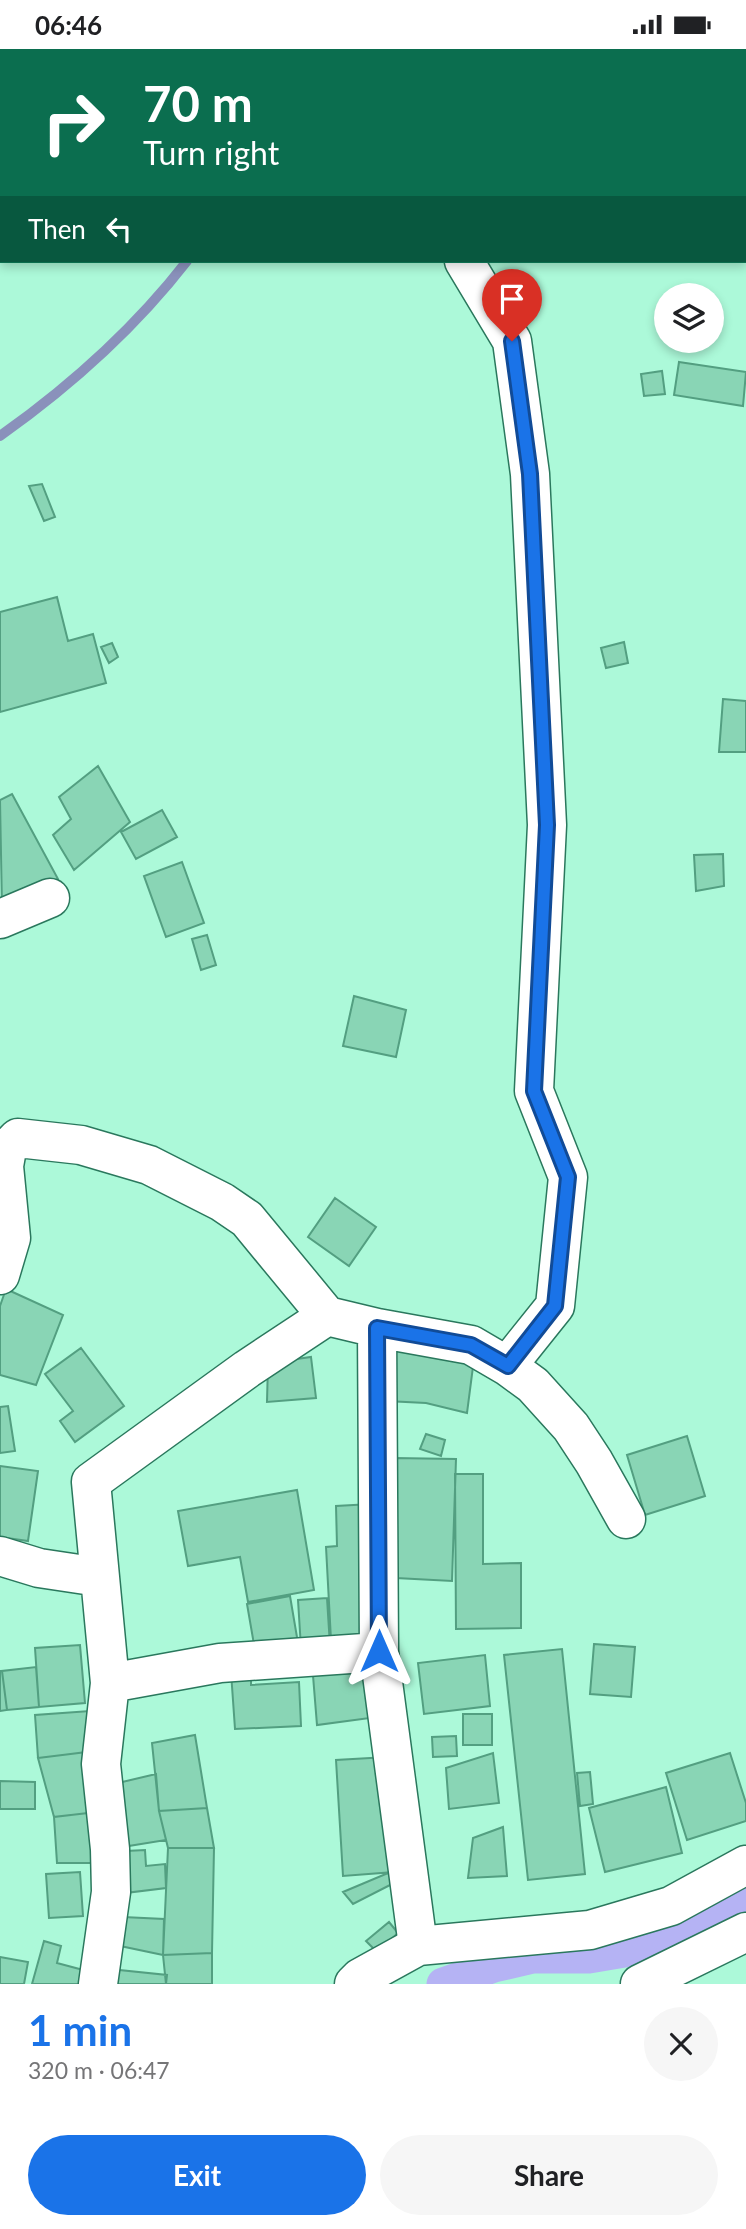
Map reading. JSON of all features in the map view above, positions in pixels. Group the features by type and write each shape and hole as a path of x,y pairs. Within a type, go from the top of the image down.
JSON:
{"street":[{"path":"465,263 512,341 530,474 547,825 534,1091 568,1177 555,1306 508,1366"},
{"path":"0,919 50,898"},
{"path":"0,1275 11,1238 2,1165 7,1149 18,1138 81,1145 149,1165 188,1183 247,1219 327,1316 471,1345 508,1366 533,1385 571,1427 626,1519"},
{"path":"98,1984 111,1892 110,1849 101,1764 110,1683 90,1482 247,1369 327,1316"},
{"path":"377,1328 379,1651 418,1945"},
{"path":"0,1556 39,1568 99,1577"},
{"path":"110,1683 220,1663 379,1651"},
{"path":"354,1984 418,1945 590,1930 671,1906 746,1865"},
{"path":"640,1984 746,1932"}],"building":[{"path":"679,362 746,372 743,406 674,395"},
{"path":"662,371 665,394 644,396 641,374"},
{"path":"42,484 55,517 44,521 29,486"},
{"path":"57,597 68,641 93,634 106,683 0,712 0,612"},
{"path":"624,642 628,663 606,668 601,648"},
{"path":"112,643 118,657 109,663 101,647"},
{"path":"723,699 746,701 746,752 719,752"},
{"path":"98,766 130,822 74,870 53,835 71,819 59,797"},
{"path":"12,794 58,879 2,908 0,800"},
{"path":"162,810 177,837 136,859 121,832"},
{"path":"723,854 724,886 696,891 694,855"},
{"path":"182,862 204,923 166,937 144,876"},
{"path":"207,935 216,965 201,970 192,939"},
{"path":"354,996 406,1010 396,1057 343,1046"},
{"path":"335,1198 376,1227 349,1266 308,1237"},
{"path":"6,1289 63,1315 36,1385 0,1375 0,1306"},
{"path":"387,1329 474,1359 467,1413 426,1403 386,1401"},
{"path":"81,1348 124,1406 75,1442 60,1421 73,1411 45,1374"},
{"path":"311,1357 316,1398 267,1402 268,1363"},
{"path":"8,1406 15,1451 0,1453 0,1407"},
{"path":"426,1434 445,1440 441,1456 420,1449"},
{"path":"687,1436 705,1496 645,1515 627,1455"},
{"path":"394,1458 456,1459 452,1581 396,1578"},
{"path":"0,1466 38,1471 28,1541 0,1537"},
{"path":"455,1474 483,1474 483,1564 521,1563 521,1628 456,1629"},
{"path":"297,1490 314,1590 248,1602 240,1557 188,1566 178,1511"},
{"path":"371,1504 374,1638 331,1640 326,1547 337,1546 336,1506"},
{"path":"290,1596 299,1649 256,1656 247,1604"},
{"path":"327,1598 330,1646 301,1648 298,1600"},
{"path":"594,1644 635,1647 631,1697 590,1694"},
{"path":"80,1645 85,1703 39,1707 35,1648"},
{"path":"562,1649 585,1874 528,1880 504,1655"},
{"path":"376,1655 385,1716 317,1725 312,1663"},
{"path":"485,1655 490,1706 424,1714 418,1663"},
{"path":"36,1667 39,1707 7,1710 2,1671"},
{"path":"0,1671 7,1710 0,1711"},
{"path":"251,1671 251,1685 299,1682 301,1726 235,1729 231,1672"},
{"path":"90,1711 103,1750 38,1758 35,1715"},
{"path":"463,1714 492,1714 492,1745 463,1745"},
{"path":"195,1735 207,1808 159,1811 152,1743"},
{"path":"456,1736 457,1756 433,1757 432,1737"},
{"path":"103,1750 105,1811 54,1817 38,1758"},
{"path":"493,1753 499,1803 449,1809 446,1768"},
{"path":"730,1753 746,1803 746,1821 687,1840 666,1773"},
{"path":"387,1757 394,1872 343,1876 336,1760"},
{"path":"590,1772 593,1804 580,1806 577,1773"},
{"path":"156,1774 159,1811 166,1840 110,1849 101,1787"},
{"path":"0,1781 35,1782 35,1809 0,1809"},
{"path":"666,1787 682,1853 605,1872 589,1808"},
{"path":"207,1808 214,1848 168,1848 159,1811"},
{"path":"105,1811 110,1863 57,1863 54,1817"},
{"path":"503,1827 507,1876 468,1878 473,1838"},
{"path":"168,1848 214,1848 212,1953 163,1955"},
{"path":"145,1850 146,1866 165,1864 166,1888 125,1893 126,1851"},
{"path":"80,1872 83,1916 49,1918 46,1874"},
{"path":"388,1873 394,1883 353,1904 343,1892"},
{"path":"123,1917 164,1919 163,1955 106,1943"},
{"path":"389,1922 398,1933 377,1952 366,1941"},
{"path":"44,1941 61,1946 57,1963 87,1971 83,1984 32,1984"},
{"path":"212,1953 212,1984 166,1984 163,1955"},
{"path":"0,1957 28,1962 24,1984 0,1984"},
{"path":"100,1968 167,1975 166,1984 98,1984"}],"waterway":[{"path":"0,436 100,355 146,310 185,263"},
{"path":"443,1984 494,1966 533,1957 589,1957 654,1946 746,1896"}],"route":[{"path":"379,1651 377,1328 471,1345 508,1366 555,1306 566,1203 568,1177 534,1091 547,825 530,474 512,341"}]}
